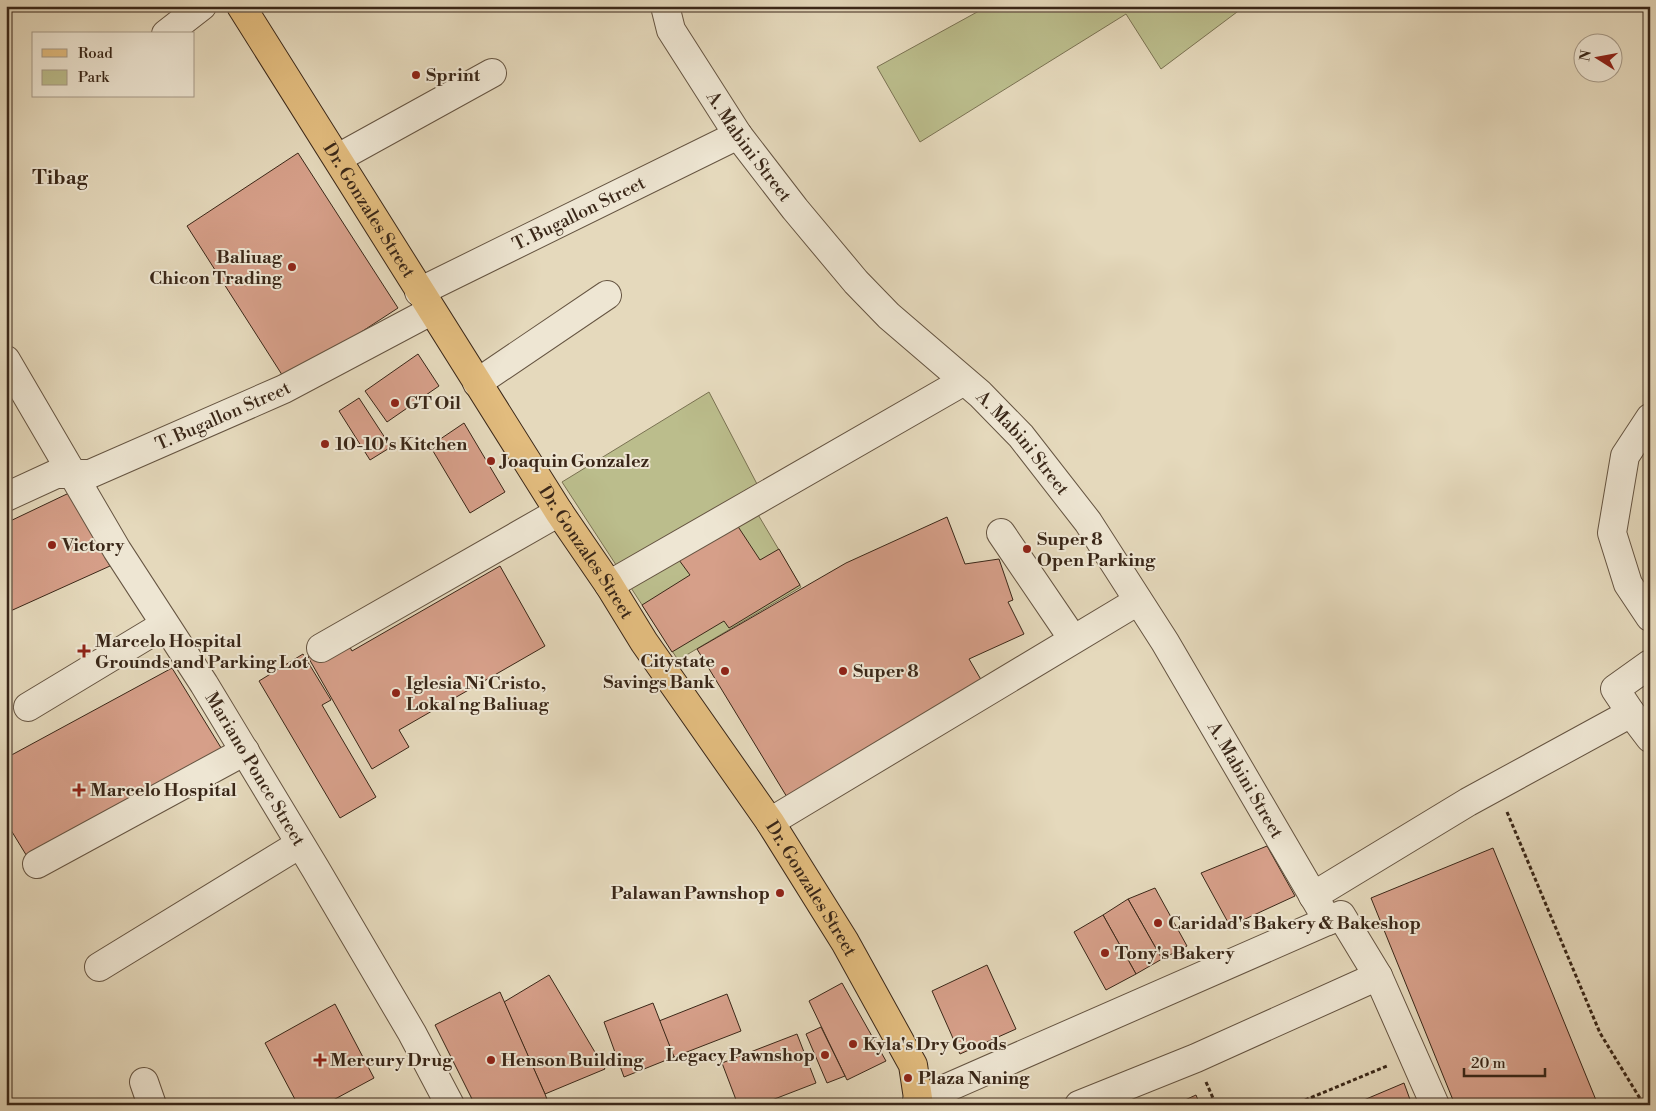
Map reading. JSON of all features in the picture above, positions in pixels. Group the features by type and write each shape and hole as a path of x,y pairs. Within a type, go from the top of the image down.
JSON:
{"main road":[{"name":"Dr. Gonzales Street","path":"248,9 425,301 559,512 609,584 644,642 770,822 845,942 914,1065 916,1104"}],"street":[{"path":"169,32 202,6"},
{"name":"A. Mabini Street","path":"665,6 671,30 738,135 856,282 889,316 1022,436 1088,522 1165,642 1313,896 1334,918 1378,976 1435,1105"},
{"path":"338,158 492,73"},
{"name":"T. Bugallon Street","path":"6,497 56,474 90,474 284,389 425,301 738,135"},
{"path":"477,383 607,295"},
{"name":"Mariano Ponce Street","path":"6,360 72,474 164,625 245,751 412,1033 450,1105"},
{"path":"609,584 964,382"},
{"path":"1650,418 1626,456 1612,533 1628,584 1650,617"},
{"path":"321,648 559,512"},
{"path":"1001,533 1073,639"},
{"path":"770,822 1138,601"},
{"path":"28,707 164,625"},
{"path":"1650,664 1614,689 1650,738"},
{"path":"1313,896 1496,787 1632,713"},
{"path":"38,864 245,751"},
{"path":"99,967 300,844"},
{"path":"916,1104 1334,918"},
{"path":"1079,1105 1196,1058 1378,976"}],"path":[{"path":"1496,787 1600,1033 1644,1105"},
{"path":"1293,1105 1413,1056"}],"green space":[{"path":"988,6 1245,6 1161,69 1126,14 920,142 877,67"},
{"path":"709,392 757,484 744,491 801,587 678,660 562,482"}],"building":[{"name":"Baliuag Chicon Trading","path":"298,153 398,308 286,381 187,226"},
{"path":"418,354 439,386 387,422 365,391"},
{"path":"359,398 391,447 370,460 339,411"},
{"path":"464,423 505,492 470,513 430,446"},
{"name":"Victory","path":"69,493 110,566 6,613 6,523"},
{"name":"Super 8","path":"947,517 965,564 999,559 1013,600 1008,602 1024,634 969,659 983,683 790,802 697,649 846,563"},
{"path":"735,522 760,560 779,549 800,585 729,628 724,621 672,652 642,605 690,575 679,560"},
{"name":"Iglesia Ni Cristo, Lokal ng Baliuag","path":"500,566 545,646 399,730 409,747 372,769 308,657 344,636 352,651"},
{"path":"303,654 331,700 322,705 376,797 340,818 259,681"},
{"name":"Marcelo Hospital","path":"172,668 223,751 28,858 6,822 6,758"},
{"path":"1267,846 1295,896 1230,926 1201,873"},
{"path":"1493,848 1598,1105 1455,1105 1371,898"},
{"name":"Caridad's Bakery & Bakeshop","path":"1155,888 1187,946 1162,959 1128,899"},
{"path":"1128,899 1162,959 1136,974 1103,915"},
{"name":"Tony's Bakery","path":"1103,915 1136,974 1106,990 1074,932"},
{"path":"987,965 1016,1029 960,1054 932,991"},
{"path":"549,975 605,1069 545,1094 504,1002"},
{"name":"Kyla's Dry Goods","path":"842,983 886,1061 847,1080 809,1001"},
{"name":"Henson Building","path":"500,992 548,1102 540,1105 475,1105 435,1025"},
{"path":"727,994 741,1031 674,1057 659,1021"},
{"path":"653,1003 674,1057 624,1077 604,1022"},
{"name":"Mercury Drug","path":"335,1004 374,1078 324,1105 298,1105 265,1043"},
{"name":"Legacy Pawnshop","path":"821,1027 845,1076 827,1083 806,1034"},
{"path":"797,1034 816,1083 759,1105 738,1105 722,1063"},
{"path":"1404,1083 1412,1105 1352,1105"},
{"path":"1196,1095 1200,1105 1174,1105"}],"place":[{"name":"Sprint","path":"416,75"},
{"name":"Baliuag Chicon Trading","path":"292,267"},
{"name":"GT Oil","path":"395,403"},
{"name":"10-10's Kitchen","path":"325,444"},
{"name":"Joaquin Gonzalez","path":"491,461"},
{"name":"Victory","path":"52,545"},
{"name":"Super 8 Open Parking","path":"1027,549"},
{"name":"Marcelo Hospital Grounds and Parking Lot","path":"84,651"},
{"name":"Citystate Savings Bank","path":"725,671"},
{"name":"Super 8","path":"843,671"},
{"name":"Iglesia Ni Cristo, Lokal ng Baliuag","path":"396,693"},
{"name":"Marcelo Hospital","path":"79,790"},
{"name":"Palawan Pawnshop","path":"780,893"},
{"name":"Caridad's Bakery & Bakeshop","path":"1158,923"},
{"name":"Tony's Bakery","path":"1105,953"},
{"name":"Kyla's Dry Goods","path":"853,1044"},
{"name":"Legacy Pawnshop","path":"825,1055"},
{"name":"Mercury Drug","path":"320,1060"},
{"name":"Henson Building","path":"491,1060"},
{"name":"Plaza Naning","path":"908,1078"}],"district":[{"name":"Tibag","path":"60,178"}]}
